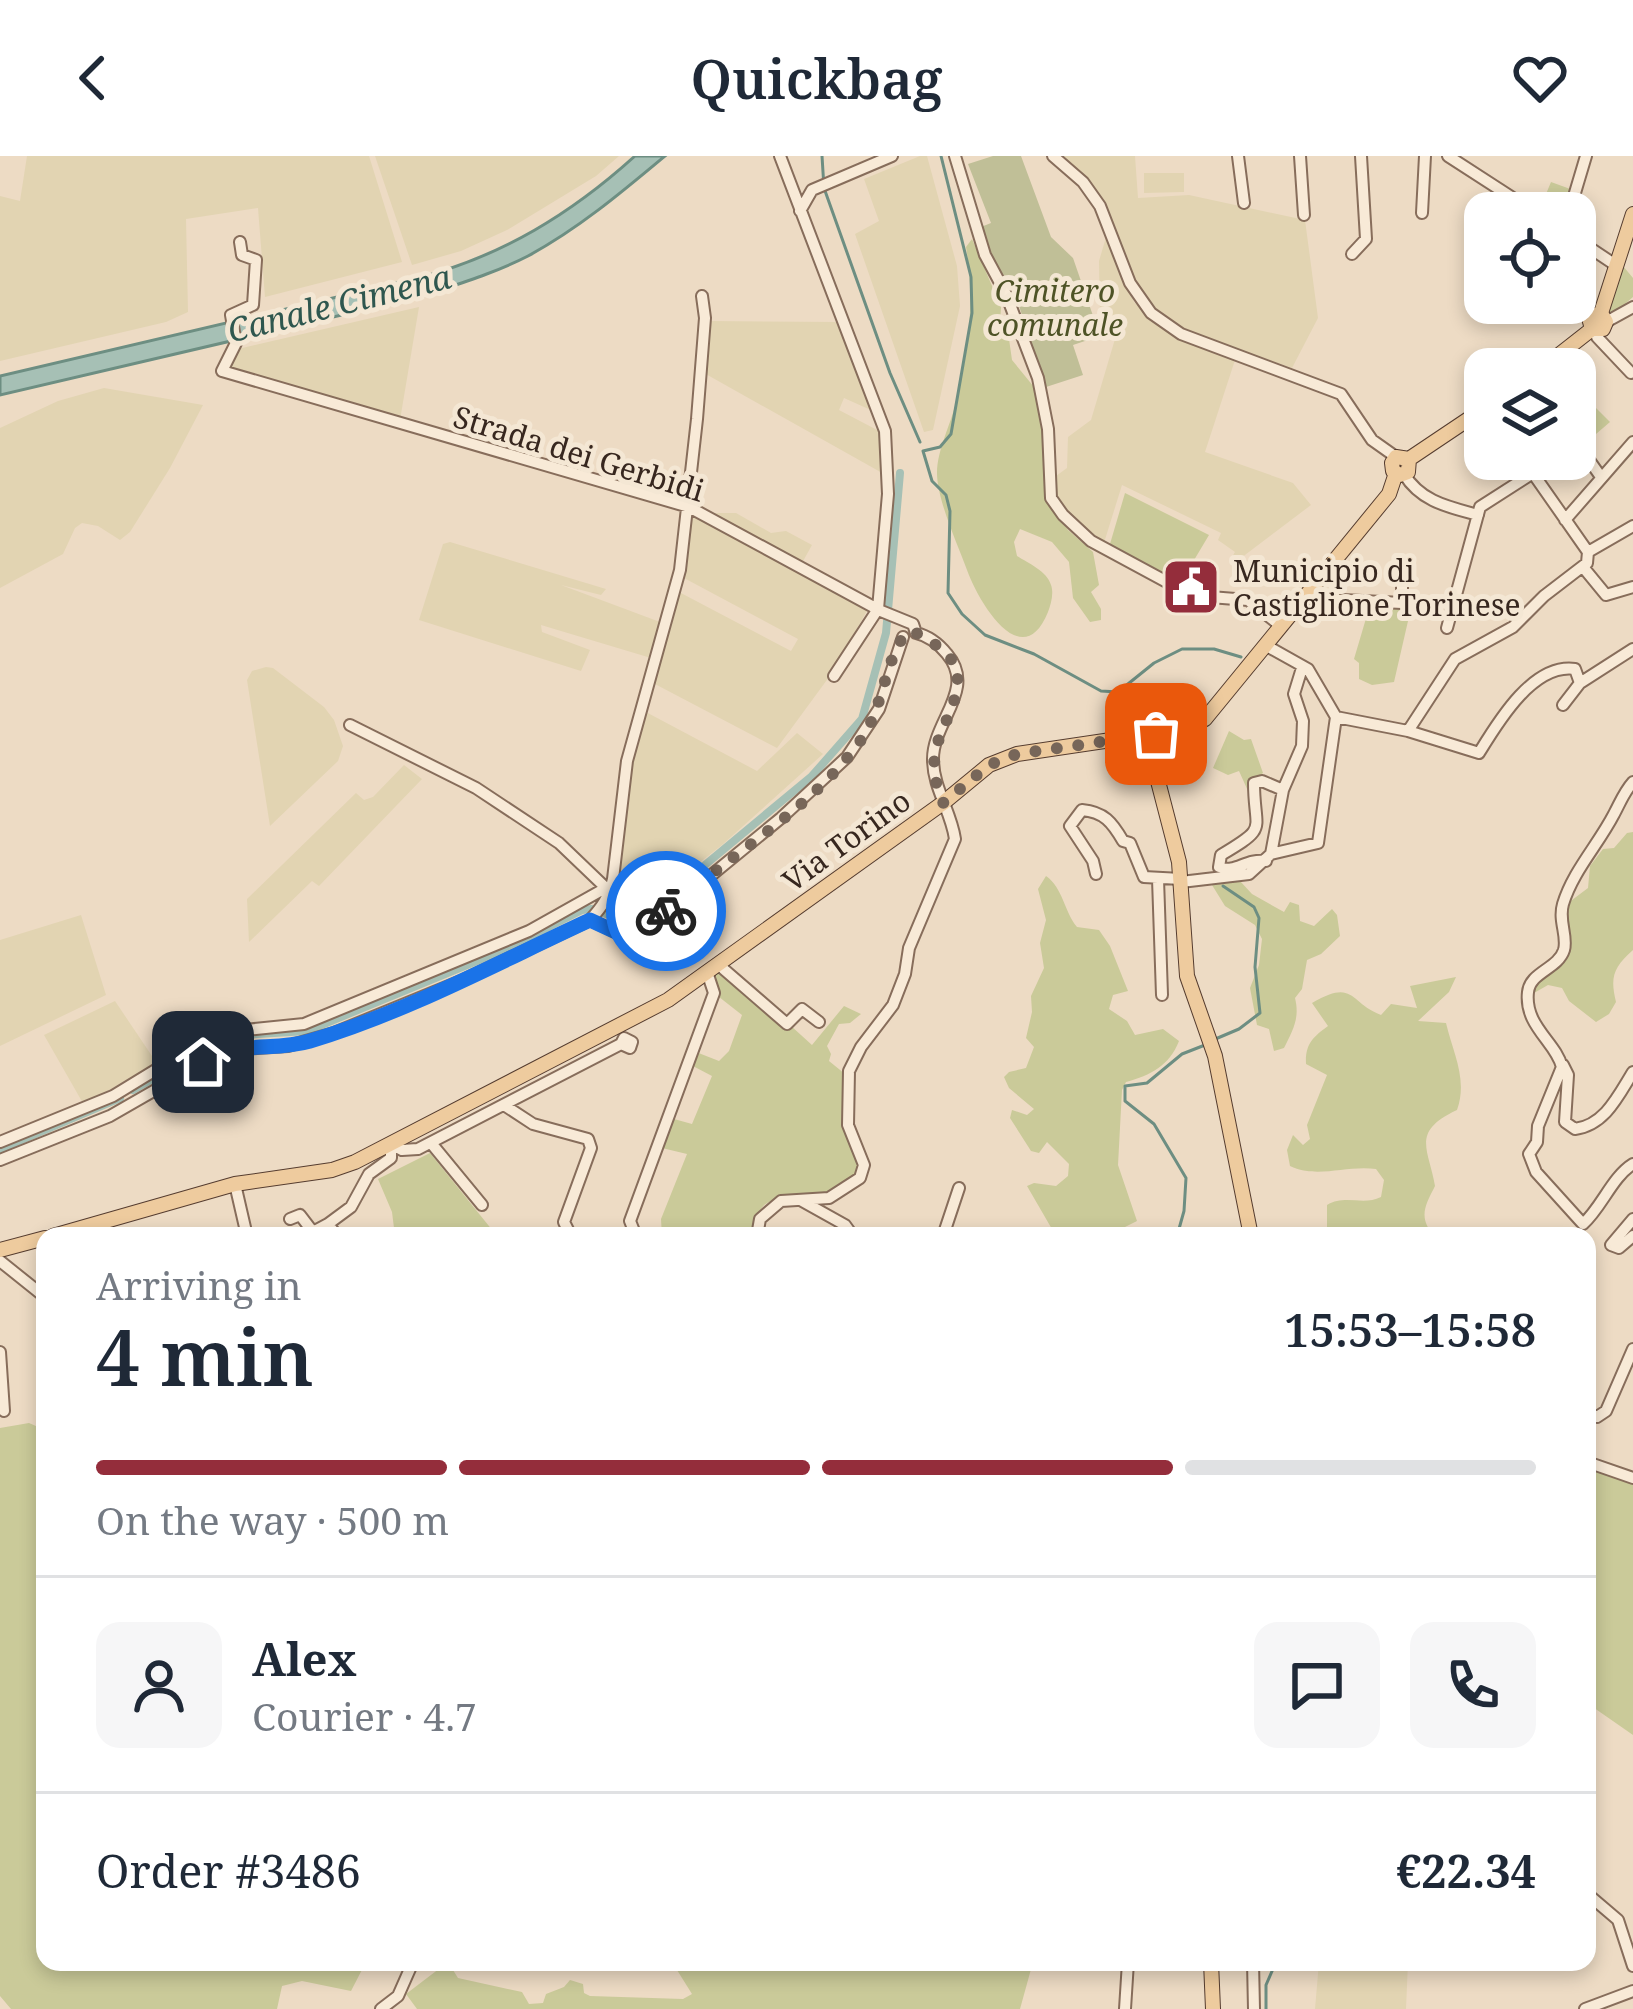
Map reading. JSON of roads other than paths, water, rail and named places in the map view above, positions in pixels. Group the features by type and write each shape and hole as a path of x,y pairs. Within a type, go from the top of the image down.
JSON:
{"main road":[{"path":"1568,348 1599,324 1633,214"},
{"path":"1401,466 1464,422"},
{"name":"Via Torino","path":"84,1227 235,1184 332,1170 391,1144 668,1000 989,765 1017,754 1185,729 1204,719 1389,494 1401,466"},
{"path":"1146,735 1181,880 1185,964 1232,1125 1249,1227"},
{"name":"Via Torino","path":"0,1250 36,1240"},
{"path":"1211,1971 1213,2009"}],"street":[{"path":"780,156 885,431 884,612 834,676"},
{"path":"800,211 812,190 892,156"},
{"path":"955,156 986,255 1038,378 1048,429 1051,498 1090,541 1204,602 1210,597 1248,600 1281,626"},
{"path":"1053,156 1083,182 1100,206 1130,283 1150,313 1181,334 1341,394 1372,440 1401,466 1418,493 1438,504 1478,514"},
{"path":"1238,156 1244,203"},
{"path":"1300,156 1304,215"},
{"path":"1352,254 1366,239 1360,156"},
{"path":"1422,213 1425,156"},
{"path":"1448,156 1503,192"},
{"path":"1469,170 1475,156"},
{"path":"1576,192 1586,156"},
{"name":"Strada dei Gerbidi","path":"240,242 242,255 256,260 255,297 253,305 231,315 236,344 222,371 689,507 906,622"},
{"path":"1596,252 1617,266"},
{"path":"0,1160 110,1116 225,1050 289,1046 322,1037 454,984 590,920 609,890 627,760 680,570 705,317 702,296"},
{"path":"1631,373 1597,338 1599,324 1633,307"},
{"path":"1565,520 1633,442"},
{"path":"1596,470 1601,477"},
{"path":"1447,628 1480,507 1522,480"},
{"path":"1538,480 1588,552"},
{"path":"1408,730 1455,659 1513,627 1583,567 1588,552 1633,526"},
{"path":"1583,567 1606,595 1633,587"},
{"path":"1303,598 1402,603 1402,586"},
{"path":"590,920 618,933 642,932 830,775 872,722 903,637 900,627 906,622 915,626 916,633"},
{"path":"903,637 910,639 916,633"},
{"path":"759,1227 760,1219 781,1202 829,1198 860,1178 864,1165 848,1125 849,1071 893,1005 909,948 955,839 934,775 933,751 958,690 957,667 944,650 916,633"},
{"path":"1096,874 1094,861 1070,826 1082,810 1108,818 1123,841 1130,843 1141,874 1158,879 1249,874 1287,847 1318,843 1336,717 1316,678 1265,645"},
{"path":"1563,704 1580,683 1633,650"},
{"path":"1268,858 1283,790 1303,746 1303,721 1294,694 1302,668"},
{"path":"1336,717 1408,730 1479,753 1510,707 1543,677 1560,668 1575,669 1580,683"},
{"path":"350,725 476,788 560,843 609,890"},
{"path":"1268,858 1229,870 1219,867 1221,855 1254,836 1258,827 1254,783 1262,781 1283,790"},
{"path":"1633,782 1563,904 1560,924 1565,947 1559,959 1528,990 1541,1038 1568,1075 1565,1122 1575,1129 1591,1127 1618,1099 1633,1072"},
{"path":"1158,879 1162,995"},
{"path":"0,1142 113,1096 216,1033 304,1024 529,931 609,890"},
{"path":"714,970 787,1024 802,1009 819,1022"},
{"path":"633,1227 630,1220 714,993 714,970"},
{"path":"391,1144 409,1151 431,1142 621,1045"},
{"path":"1561,1062 1560,1076 1529,1154 1536,1172 1583,1224 1623,1170 1633,1164"},
{"path":"504,1105 533,1124 588,1139 591,1148 564,1222 567,1227"},
{"path":"431,1142 482,1205"},
{"name":"Via Torino","path":"328,1224 351,1207 369,1174 391,1158 391,1144"},
{"path":"235,1184 245,1227"},
{"path":"946,1227 959,1187"},
{"path":"802,1201 846,1227"},
{"path":"290,1219 299,1215 309,1227"},
{"path":"1633,1219 1610,1245 1618,1248 1633,1236"},
{"path":"322,1227 330,1227"},
{"path":"0,1262 36,1290"},
{"path":"1596,1417 1606,1412 1633,1349"},
{"path":"0,1352 4,1411"},
{"path":"1596,1465 1633,1478"},
{"path":"1596,1902 1618,1920 1633,1966"},
{"path":"381,2009 398,1996 409,1971"},
{"path":"1125,2009 1127,1971"},
{"path":"1253,1971 1254,2009"},
{"path":"1585,2009 1633,1991"}],"water":[{"name":"Canale Cimena","path":"635,156 665,156 564,234 490,273 423,296 0,395 0,376 449,269 534,230"}],"waterway":[{"path":"822,156 824,188 890,373 920,442"},
{"path":"941,156 971,277 972,313 951,434 940,447 923,451 932,481 946,495 950,511 948,593 985,635 1034,654 1101,691 1118,692 1154,663 1182,649 1214,649 1241,657"},
{"path":"244,1035 307,1031 501,951 582,910 634,924 812,776 862,719 886,633 900,473"},
{"path":"1213,1040 1260,1013 1255,967 1259,918 1254,907 1223,886"},
{"path":"133,1090 229,1035"},
{"path":"1180,1227 1186,1178 1154,1124 1125,1101 1125,1086 1147,1083 1182,1054 1205,1045"},
{"path":"0,1149 120,1098"},
{"path":"1266,2009 1266,1985 1272,1971"}],"place":[{"name":"Municipio di Castiglione Torinese","path":"1191,587"}],"park label":[{"name":"Cimitero comunale","path":"1055,307"}]}
